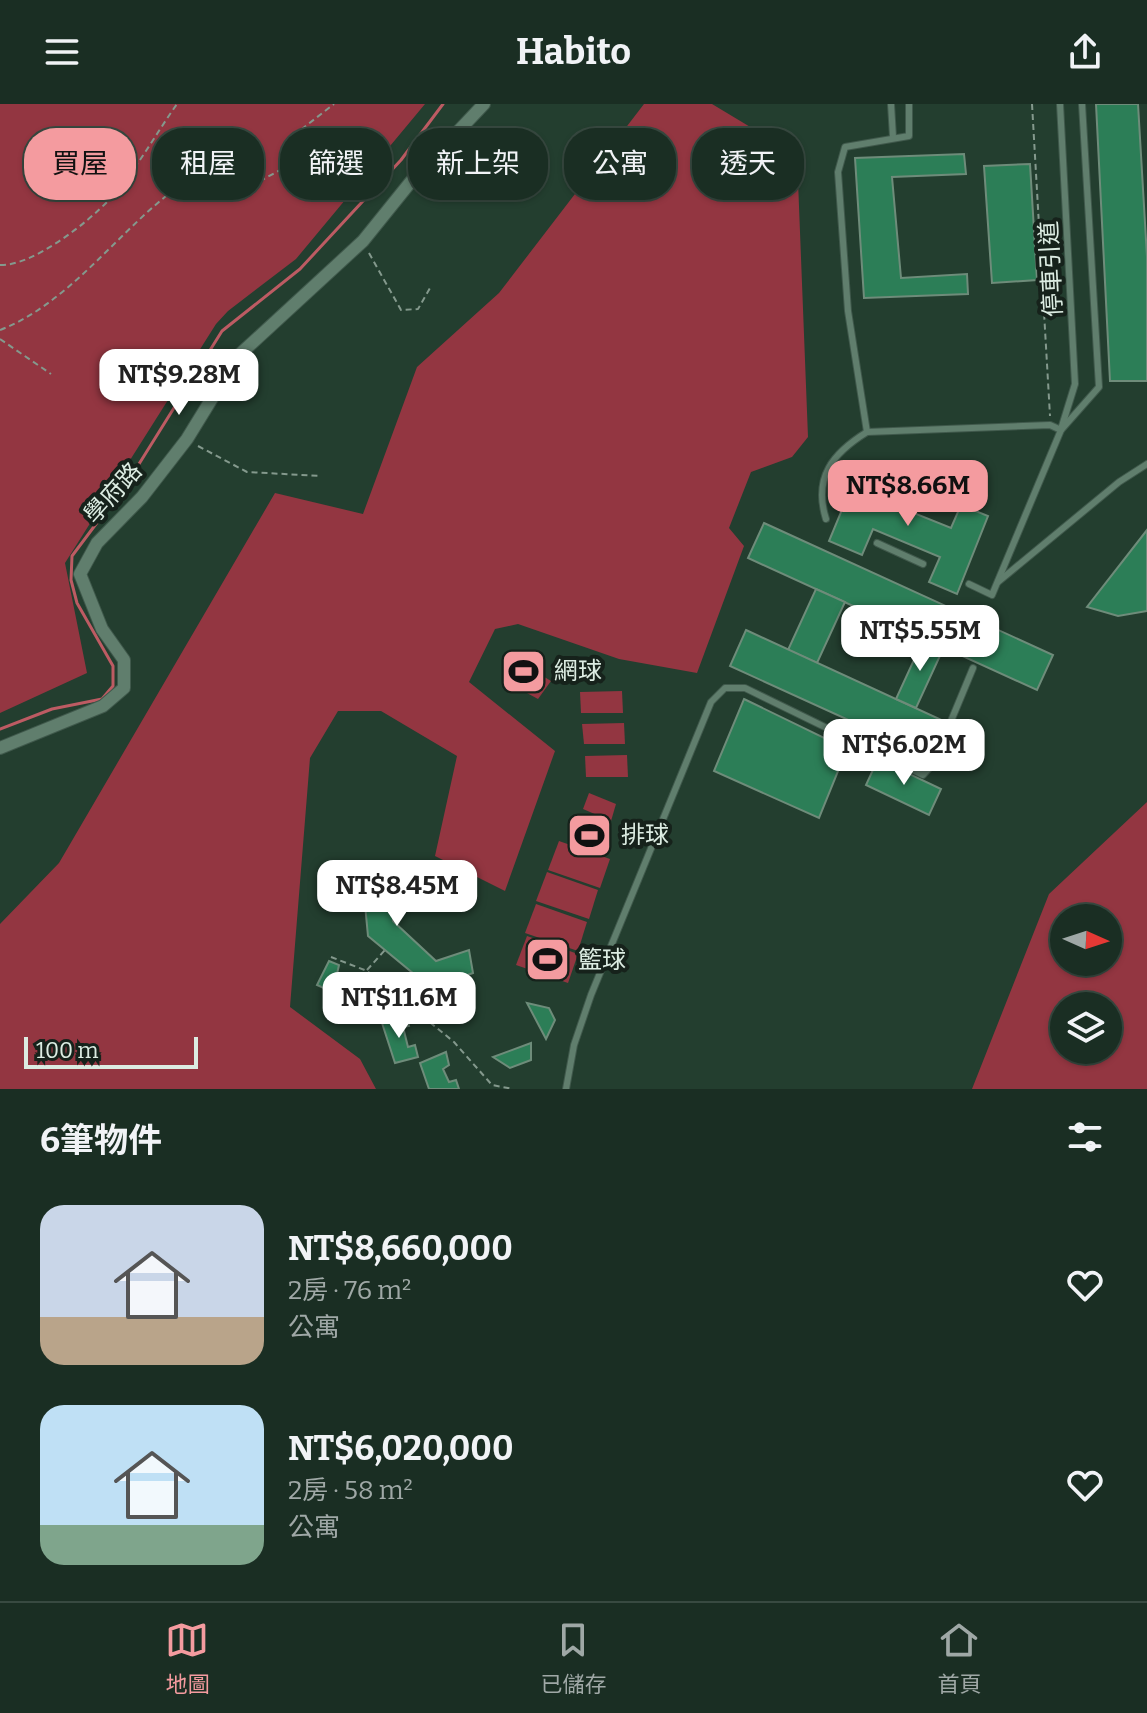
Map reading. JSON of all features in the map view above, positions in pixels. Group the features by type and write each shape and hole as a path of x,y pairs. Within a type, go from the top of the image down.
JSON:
{"street":[{"name":"學府路","path":"0,748 103,706 124,688 124,660 102,629 80,574 97,543 142,497 187,439 238,356 363,241 413,179 484,104"}],"lane":[{"path":"891,104 893,137"},
{"path":"867,432 848,311 838,172 845,147 909,136 909,104"},
{"name":"停車引道","path":"1060,104 1075,384 1061,430"},
{"path":"969,584 992,595 1061,430 1099,387 1082,104"},
{"path":"826,519 821,502 821,484 839,449 867,432 1050,425 1061,430"},
{"path":"996,584 1119,482 1147,464"},
{"path":"877,543 923,564"},
{"path":"951,721 973,668"},
{"path":"566,1089 574,1045 591,995 711,702 725,688 745,688 923,775 933,764"}],"path":[{"path":"0,265 8,265 50,248 109,199 177,104"},
{"path":"0,330 25,320 57,296 166,196 179,190 260,181 282,169 298,132 334,104"},
{"path":"1032,104 1050,425"},
{"path":"363,241 401,310 418,309 430,288"},
{"path":"0,339 51,374"},
{"path":"187,439 247,472 321,476"},
{"path":"367,971 385,950"},
{"path":"331,957 367,971 454,1042 492,1085 513,1089"}],"shaded area":[{"path":"0,104 425,104 392,144 392,128 280,128 280,200 345,200 296,259 228,311 216,324 65,563 87,673 0,713"},
{"path":"644,104 712,104 752,128 692,128 692,200 799,200 808,437 792,457 751,472 729,528 744,546 697,673 619,659 518,624 495,629 469,682 555,751 505,891 435,856 457,756 381,711 338,711 310,758 290,1007 360,1059 376,1089 0,1089 0,924 59,863 275,493 363,514 417,367 499,293 570,200 676,200 676,128 626,128"},
{"name":"網球","path":"518,661 551,681 538,699 505,681"},
{"name":"網球","path":"622,691 623,713 581,713 580,692"},
{"name":"網球","path":"624,723 625,744 584,744 582,724"},
{"name":"網球","path":"627,755 628,777 586,777 585,756"},
{"name":"排球","path":"589,793 616,804 611,821 583,809"},
{"path":"1147,802 1147,1089 972,1089 1049,894"},
{"name":"排球","path":"580,822 607,832 602,849 574,837"},
{"name":"籃球","path":"559,841 610,859 600,888 548,870"},
{"name":"籃球","path":"547,872 598,890 589,919 536,901"},
{"name":"籃球","path":"536,904 587,922 578,951 525,933"},
{"name":"籃球","path":"527,936 578,954 568,983 516,965"}],"building":[{"path":"1096,104 1138,104 1147,257 1147,381 1110,381"},
{"path":"964,154 966,174 892,177 901,278 967,274 968,294 864,298 855,158"},
{"path":"1030,164 1037,280 992,283 984,166"},
{"path":"861,464 894,477 884,501 951,528 961,505 988,516 957,594 929,582 940,557 873,529 862,555 829,541"},
{"path":"764,523 1053,655 1037,690 748,558"},
{"path":"1147,530 1147,611 1118,616 1087,607"},
{"path":"816,589 845,602 817,663 788,650"},
{"path":"746,630 961,729 945,764 730,666"},
{"path":"924,638 944,647 916,708 896,699"},
{"path":"744,699 847,749 819,818 714,771"},
{"path":"878,759 941,789 929,815 866,785"},
{"path":"333,866 394,875 393,921 436,961 469,950 473,973 431,988 368,936 364,894 329,891"},
{"path":"329,961 339,965 337,974 357,981 361,974 373,980 361,1005 317,985"},
{"path":"527,1003 549,1008 555,1020 546,1039"},
{"path":"407,1016 409,1026 403,1027 408,1047 415,1045 418,1057 395,1063 382,1023"},
{"path":"531,1043 531,1060 510,1068 493,1057"},
{"path":"446,1052 449,1065 443,1069 449,1082 456,1080 459,1089 429,1089 420,1063"}],"waterway":[{"path":"0,729 52,709 102,699 113,686 113,666 77,603 71,580 72,556 129,480 222,331 300,269 401,160 443,104"}],"place":[{"name":"網球","path":"523,671"},
{"name":"排球","path":"590,835"},
{"name":"籃球","path":"547,960"}]}
